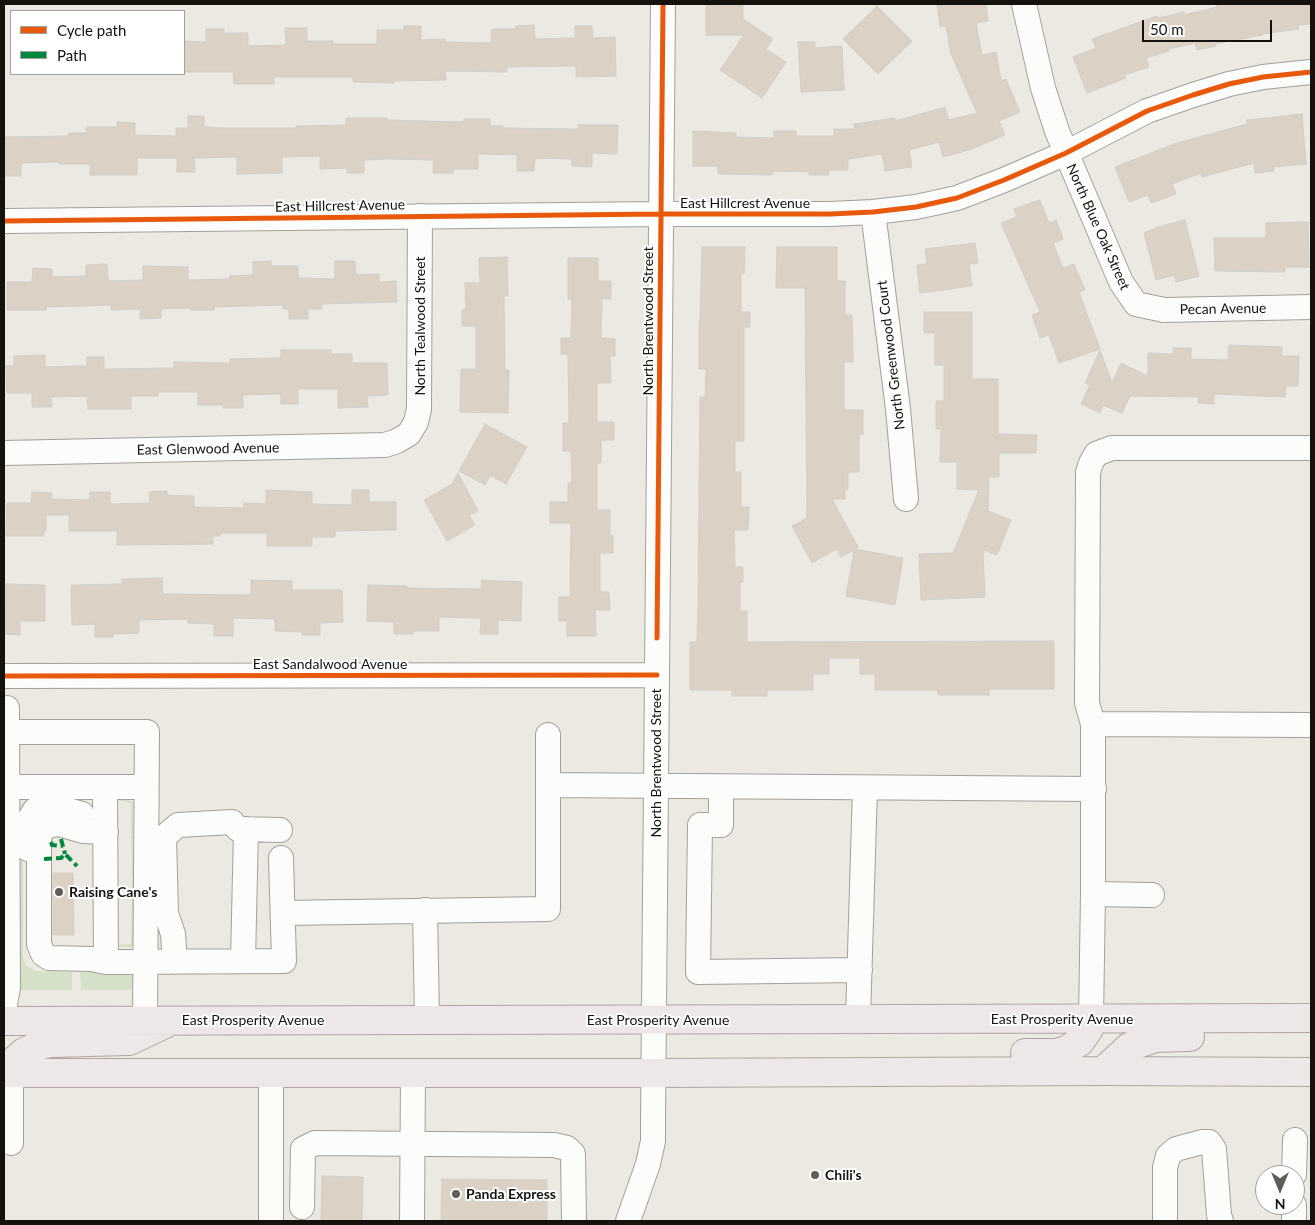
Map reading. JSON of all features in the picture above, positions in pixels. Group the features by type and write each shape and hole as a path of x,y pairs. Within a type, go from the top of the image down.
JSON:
{"main road":[{"name":"East Prosperity Avenue","path":"4,1021 1311,1018"},
{"path":"852,1072 879,1058 905,1054 1057,1053 1080,1042 1089,1029 1091,1019"},
{"path":"7,1073 16,1059 24,1052 37,1046 52,1043 129,1041 173,1020"},
{"path":"1103,1071 1128,1047 1155,1038 1311,1036"},
{"path":"7,1073 1311,1072"}],"street":[{"name":"North Brentwood Street","path":"628,1221 648,1164 652,1140 654,1073 663,4"},
{"name":"North Blue Oak Street","path":"1024,4 1043,88 1057,131 1121,282 1136,304"},
{"name":"East Hillcrest Avenue","path":"4,220 830,214 873,212 916,207 957,198 1066,153 1147,111 1193,94 1263,77 1311,72"},
{"name":"North Greenwood Court","path":"873,212 898,409 906,499"},
{"name":"North Tealwood Street","path":"409,434 416,422 419,409 420,216"},
{"name":"Pecan Avenue","path":"1136,304 1164,310 1311,307"},
{"name":"East Glenwood Avenue","path":"4,453 385,445 409,434"},
{"path":"1091,1019 1094,789 1093,724 1087,703 1088,481 1090,463 1096,454 1112,448 1311,448"},
{"name":"East Sandalwood Avenue","path":"4,676 657,674"},
{"path":"4,1011 8,986 5,940 7,708"},
{"path":"1093,724 1311,725"},
{"path":"6,744 147,732 146,1020"},
{"path":"283,913 548,908 548,735"},
{"path":"548,785 1094,789"},
{"path":"105,786 106,962"},
{"path":"7,787 146,786"},
{"path":"721,787 721,825 700,825 698,972 860,970"},
{"path":"858,1019 864,788"},
{"path":"106,825 83,831 59,824 50,825 40,831 39,944 43,954 49,958 92,959 106,962 284,961 281,858"},
{"path":"175,962 173,934 166,913 164,837 170,830 180,836 235,835 242,829 280,830"},
{"path":"242,829 244,961"},
{"path":"1093,894 1152,895"},
{"path":"425,910 426,1020"},
{"path":"7,1073 11,1143"},
{"path":"271,1073 271,1221"},
{"path":"412,1221 413,1073"},
{"path":"1294,1165 1295,1140"},
{"path":"1165,1221 1165,1168 1168,1156 1176,1149 1202,1142 1210,1142 1214,1149 1221,1221"},
{"path":"302,1207 303,1149 315,1143 554,1145 567,1148 573,1154 574,1221"}],"green space":[{"path":"39,798 23,815 23,958 27,966 36,971 72,972 72,990 21,990 19,984 21,804 26,800"},
{"path":"116,800 129,800 133,803 134,944 131,947 117,947 117,945 131,944 132,874 130,873 132,871 131,803"},
{"path":"80,972 130,972 133,975 134,986 131,990 81,990"}],"building":[{"path":"706,4 743,4 743,19 773,39 766,49 786,62 762,98 720,70 744,35 706,35"},
{"path":"937,4 986,4 988,21 976,23 982,55 996,52 1001,81 1006,79 1020,112 999,121 1005,135 969,150 943,157 939,142 909,150 912,167 885,171 882,154 848,159 848,170 829,170 829,175 809,175 809,172 772,171 772,175 718,174 718,166 693,166 693,131 736,133 736,137 774,138 774,131 796,131 796,136 834,136 834,129 855,129 854,124 895,118 895,121 945,107 949,120 977,113 951,54 946,26 940,27"},
{"path":"1216,4 1311,4 1311,24 1298,25 1299,29 1262,34 1215,44 1216,46 1197,50 1195,43 1168,49 1169,51 1146,58 1149,67 1124,75 1126,78 1087,93 1073,57 1096,48 1092,39 1157,16 1158,18 1184,12 1184,15 1217,7"},
{"path":"877,6 912,41 878,74 843,39"},
{"path":"534,25 535,39 575,38 575,26 592,26 593,38 615,37 616,76 576,77 576,66 507,67 507,72 445,71 446,80 394,81 394,83 353,82 353,77 274,77 274,84 234,84 233,72 185,72 185,41 206,42 206,29 224,29 224,33 248,33 248,46 286,45 285,28 307,28 307,41 333,41 333,44 377,44 377,30 404,30 404,26 421,26 421,40 445,39 445,42 491,43 492,29 516,29 516,26"},
{"path":"798,42 815,42 815,48 842,46 844,90 801,92"},
{"path":"1302,114 1306,164 1273,167 1274,171 1255,173 1254,163 1202,177 1201,173 1172,184 1176,194 1151,203 1148,195 1129,202 1115,167 1174,144 1247,124 1247,120"},
{"path":"188,116 204,116 204,127 218,128 296,128 296,126 346,125 346,118 464,122 464,119 490,119 490,126 503,126 503,128 578,129 578,125 618,125 617,154 592,153 592,167 572,166 572,159 535,158 534,171 517,171 517,155 478,154 478,169 453,169 453,173 433,173 434,160 388,159 364,160 364,173 347,173 347,168 320,169 320,156 282,157 282,173 237,174 237,157 194,158 195,172 177,172 177,158 137,158 137,175 90,175 90,164 59,164 59,162 21,163 21,176 4,176 4,137 68,136 69,133 86,133 87,127 117,127 117,122 135,123 135,135 176,136 176,128 188,128"},
{"path":"1040,200 1049,223 1056,220 1063,239 1053,243 1063,268 1074,264 1085,290 1079,292 1100,349 1059,363 1049,335 1040,338 1032,315 1040,312 1001,223 1017,217 1014,209"},
{"path":"1185,220 1199,276 1176,282 1174,275 1156,280 1144,233"},
{"path":"1308,222 1309,267 1285,267 1285,272 1215,271 1214,238 1266,238 1266,223"},
{"path":"975,243 978,263 969,264 972,286 920,293 917,265 927,264 925,249"},
{"path":"702,247 745,247 744,273 741,273 741,312 750,312 750,327 744,327 744,441 735,441 735,472 741,472 741,507 749,507 748,530 734,530 735,567 743,567 743,582 740,582 740,611 747,611 747,642 1054,641 1054,689 989,689 989,695 938,695 938,690 875,690 875,674 860,674 860,658 829,658 829,674 813,674 813,690 767,690 767,696 732,696 732,690 690,690 690,642 697,642 700,397 705,397 706,369 699,369"},
{"path":"777,247 837,247 837,281 845,281 845,315 852,315 853,362 844,362 844,410 863,410 863,434 859,434 859,472 848,472 848,489 845,489 845,499 832,499 858,547 855,549 903,558 895,605 846,596 854,550 841,557 837,549 812,563 792,526 807,518 805,288 776,288"},
{"path":"507,257 508,296 504,296 505,370 509,370 508,413 460,412 461,369 476,369 476,326 462,326 462,310 466,309 465,283 480,283 479,258"},
{"path":"568,258 598,258 598,281 611,281 611,299 602,299 601,338 615,339 615,356 610,356 611,383 597,383 597,422 614,422 614,440 601,440 601,463 597,463 597,510 610,510 610,536 613,536 613,553 600,553 600,592 609,592 610,610 595,610 596,636 567,636 567,621 559,621 559,597 570,597 571,523 550,523 550,502 568,502 568,483 572,483 571,451 563,451 563,423 569,423 568,355 561,354 561,338 571,338 572,299 568,299"},
{"path":"271,261 271,266 298,266 298,278 335,279 335,261 355,261 356,275 379,274 379,282 396,281 397,302 322,304 322,309 308,309 308,319 289,319 289,309 283,309 283,305 214,307 214,310 190,310 190,308 161,309 161,318 140,319 140,309 111,310 111,305 46,307 46,310 7,310 7,282 32,282 33,268 52,269 52,277 86,276 86,265 107,264 108,281 143,280 143,266 188,267 188,280 230,279 230,276 253,275 253,262"},
{"path":"924,312 972,312 972,379 998,379 998,434 1037,435 1036,453 999,453 999,477 989,477 988,511 1011,520 997,555 983,550 985,597 921,600 919,554 953,553 979,490 957,489 957,462 940,462 941,429 936,429 936,401 944,401 944,365 935,365 935,333 924,333"},
{"path":"1229,345 1282,347 1281,356 1299,356 1298,386 1286,386 1285,397 1214,394 1214,404 1198,403 1199,397 1130,396 1122,413 1103,405 1100,413 1081,404 1090,385 1085,383 1100,350 1112,383 1121,363 1148,376 1148,353 1173,354 1173,348 1191,348 1191,359 1228,360"},
{"path":"281,350 331,350 331,354 352,354 352,363 387,363 388,395 367,396 368,407 338,408 338,389 298,389 298,404 281,404 281,394 243,395 243,408 223,408 223,405 198,405 198,392 158,392 158,396 131,396 131,409 88,409 87,396 51,397 52,407 32,407 32,393 7,393 6,366 14,366 14,356 45,355 45,367 87,366 87,357 104,357 104,369 174,368 174,362 230,363 230,359 281,358"},
{"path":"485,424 527,447 506,484 490,475 485,485 459,471"},
{"path":"458,473 478,511 469,515 475,525 447,541 424,500 452,484"},
{"path":"266,490 312,492 312,504 352,505 352,490 369,490 369,502 396,502 396,530 335,531 335,537 312,537 312,546 267,546 267,533 220,533 220,536 213,536 213,544 117,545 117,531 69,531 69,515 46,515 44,536 6,536 7,503 31,503 32,492 52,493 51,499 90,500 90,492 110,492 110,504 150,503 149,492 167,491 167,495 194,496 194,507 244,508 244,503 266,504"},
{"path":"162,578 163,594 251,595 251,580 292,581 292,590 342,590 343,622 320,623 320,635 302,635 302,632 275,631 275,619 233,618 233,636 214,636 214,624 188,623 188,619 139,620 139,633 113,634 113,637 95,637 95,624 72,625 71,585 122,584 122,579"},
{"path":"482,580 522,582 521,621 498,620 498,634 480,634 481,618 439,617 439,631 413,631 413,634 394,634 394,622 367,621 368,585 407,586 407,588 481,589"},
{"path":"6,584 45,585 45,621 20,621 20,635 4,634"},
{"name":"Raising Cane's","path":"53,873 73,873 74,935 53,935"},
{"path":"322,1176 363,1177 362,1221 321,1221"},
{"path":"442,1179 547,1180 547,1221 441,1221"}],"marked path":[{"path":"61,839 65,854"},
{"path":"51,842 52,845 63,846"},
{"path":"44,859 61,858 65,854 77,866"}],"cycle path":[{"path":"657,638 663,4"},
{"path":"4,221 830,214 873,212 916,207 957,198 1066,153 1147,111 1193,95 1229,84 1263,77 1311,72"},
{"path":"4,676 657,675"}],"place":[{"name":"Raising Cane's","path":"59,892"},
{"name":"Chili's","path":"815,1175"},
{"name":"Panda Express","path":"456,1194"}]}
